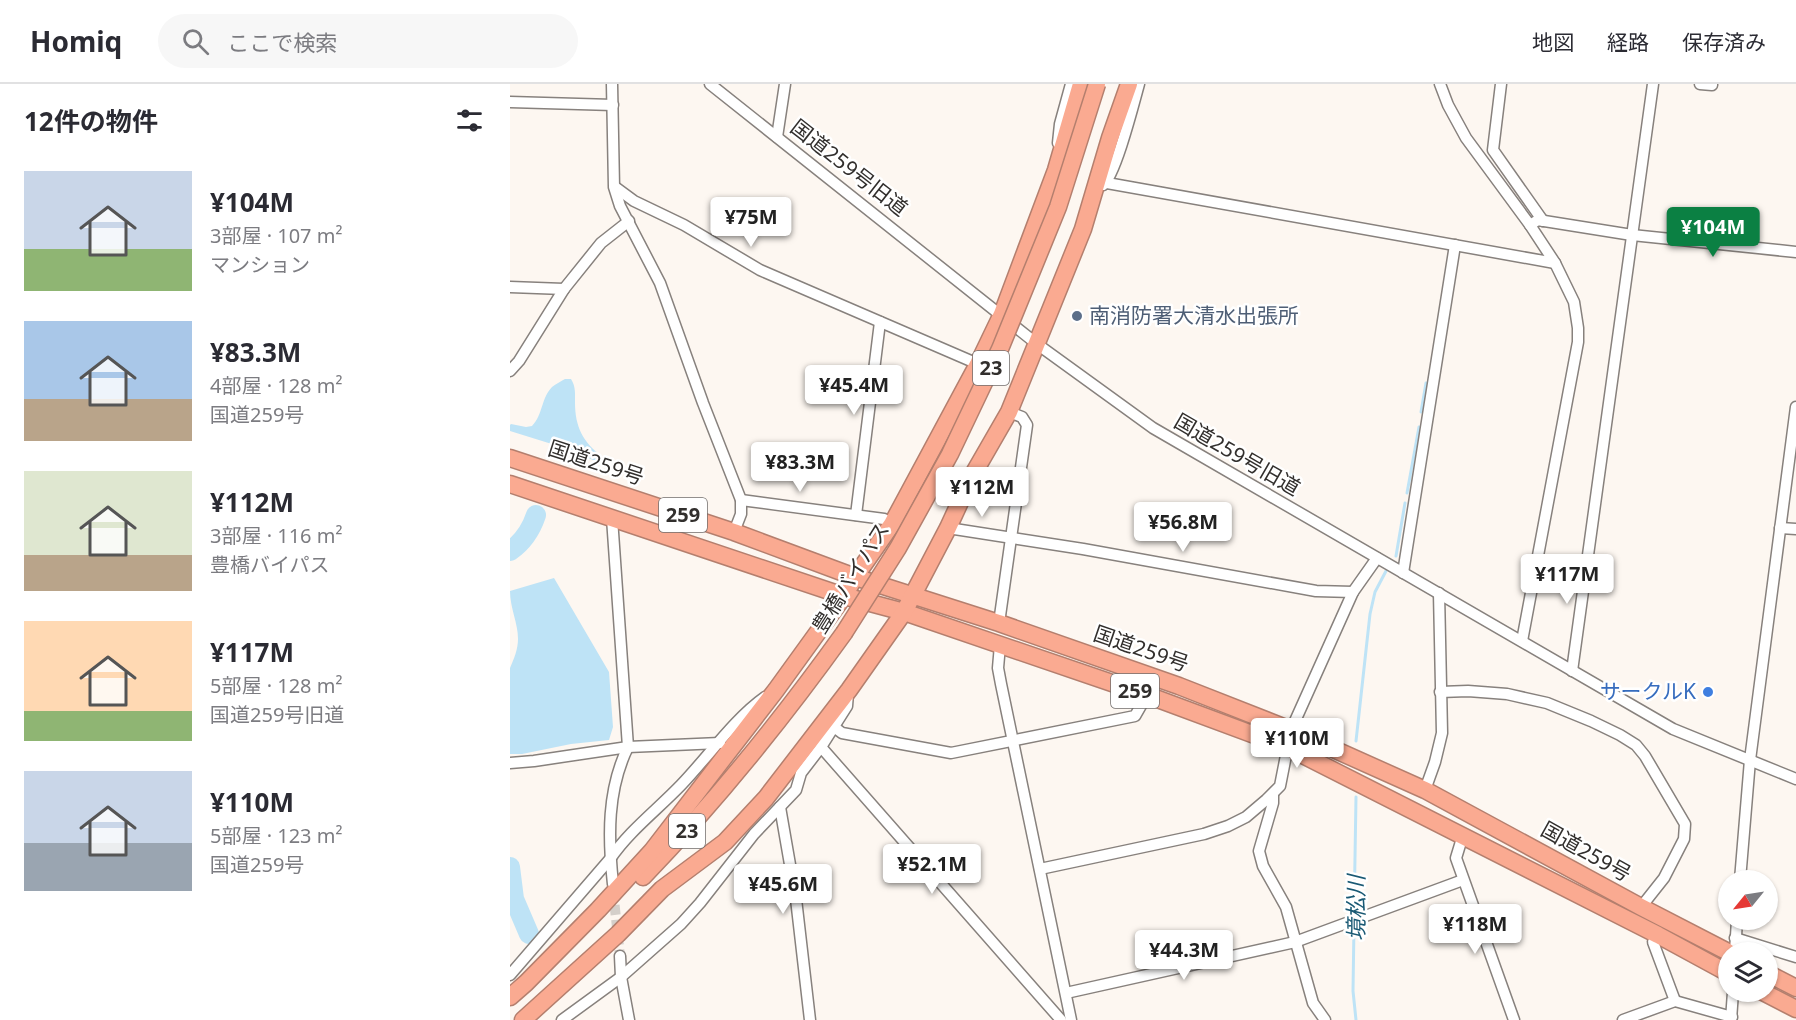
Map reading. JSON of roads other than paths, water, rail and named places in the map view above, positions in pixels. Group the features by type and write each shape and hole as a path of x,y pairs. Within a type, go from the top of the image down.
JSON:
{"highway":[{"name":"23","path":"510,997 652,851 776,690 844,596 892,524 978,364 1002,314 1056,170 1081,84"},
{"name":"豊橋バイパス","path":"510,1012 553,972 685,833 809,681 844,633 898,548 950,454 1000,349 1058,207 1096,84"},
{"name":"23","path":"523,1020 662,890 725,842 766,798 849,690 904,612 972,478 1009,412 1101,187 1110,138 1129,84"},
{"name":"国道259号","path":"510,458 734,532 912,597 999,623 1179,686 1291,730 1425,790 1641,907 1725,942"},
{"name":"国道259号","path":"510,484 844,596 904,612 1147,695 1287,747 1463,835 1718,968"},
{"path":"1778,979 1796,988"},
{"path":"1778,1000 1796,1009"}],"street":[{"path":"612,84 614,187 620,206 660,283 741,500 741,514 734,532"},
{"name":"国道259号旧道","path":"710,84 1037,344 1153,428 1672,729 1796,779"},
{"path":"777,137 785,84"},
{"path":"1056,170 1060,124 1071,84"},
{"path":"1139,84 1117,159 1101,187 1555,263"},
{"path":"1440,84 1466,138 1555,263 1574,302 1578,328 1578,342 1522,641"},
{"path":"1501,84 1493,150 1543,221"},
{"path":"1572,671 1653,84"},
{"path":"1700,84 1712,84"},
{"path":"510,102 613,105"},
{"path":"614,187 634,201 684,225 760,270 978,364"},
{"path":"1530,225 1538,220 1632,235 1796,252"},
{"path":"510,371 519,361 564,289 601,243 629,221"},
{"path":"1402,573 1455,245"},
{"path":"510,287 564,289"},
{"path":"856,514 880,322"},
{"path":"1741,870 1750,760 1796,407"},
{"path":"999,623 1027,425 1022,417 1009,412"},
{"path":"741,500 856,514 884,519 892,524"},
{"path":"612,518 628,747 621,762 609,825 613,884"},
{"path":"948,528 1316,591 1353,591"},
{"path":"1780,528 1796,530"},
{"path":"1040,869 1204,834 1246,817 1273,794 1280,786 1291,730 1353,591 1377,558"},
{"path":"1425,790 1442,733 1439,593"},
{"path":"1000,645 998,668 1071,1020"},
{"path":"510,975 610,859 620,844 680,786 749,709 776,690"},
{"path":"562,1020 621,978 681,924 700,903 753,834 796,790 801,773 847,706 849,690"},
{"path":"1440,692 1468,691 1508,694 1547,703 1591,721 1636,745 1685,824 1684,839 1664,878 1641,907"},
{"path":"834,728 842,733 951,753 1136,716 1147,695"},
{"path":"510,763 628,747 720,742"},
{"path":"821,747 1061,1020"},
{"path":"1273,794 1273,803 1259,851 1263,866 1286,907 1313,1003 1325,1020"},
{"path":"780,807 796,899 810,1020"},
{"path":"1463,835 1456,858 1514,1020"},
{"path":"1066,993 1295,942 1463,880"},
{"path":"1658,935 1653,942 1675,1001"},
{"path":"1778,954 1796,957"},
{"path":"620,956 621,978 629,1020"},
{"path":"1623,1020 1675,1001 1732,1018 1733,1002"}],"water":[{"path":"565,379 571,379 573,382 575,411 581,433 602,456 599,462 563,449 558,452 555,445 510,431 511,424 532,426 536,422 548,391"},
{"path":"554,578 609,672 613,727 609,740 510,754 510,668 517,650 518,639 510,591"}],"waterway":[{"name":"境松川","path":"1421,412 1426,383"},
{"name":"境松川","path":"1407,493 1419,427"},
{"name":"境松川","path":"1396,556 1405,503"},
{"path":"510,551 526,535 536,515"},
{"name":"境松川","path":"1356,741 1370,614 1375,592 1386,571"},
{"name":"境松川","path":"1354,918 1356,797"},
{"path":"510,867 514,899 529,934"},
{"name":"境松川","path":"1354,925 1353,991 1356,1020"}],"tunnel":[{"path":"613,890 620,956"}],"place":[{"name":"南消防署大清水出張所","path":"1077,316"},
{"name":"サークルK","path":"1708,692"}]}
